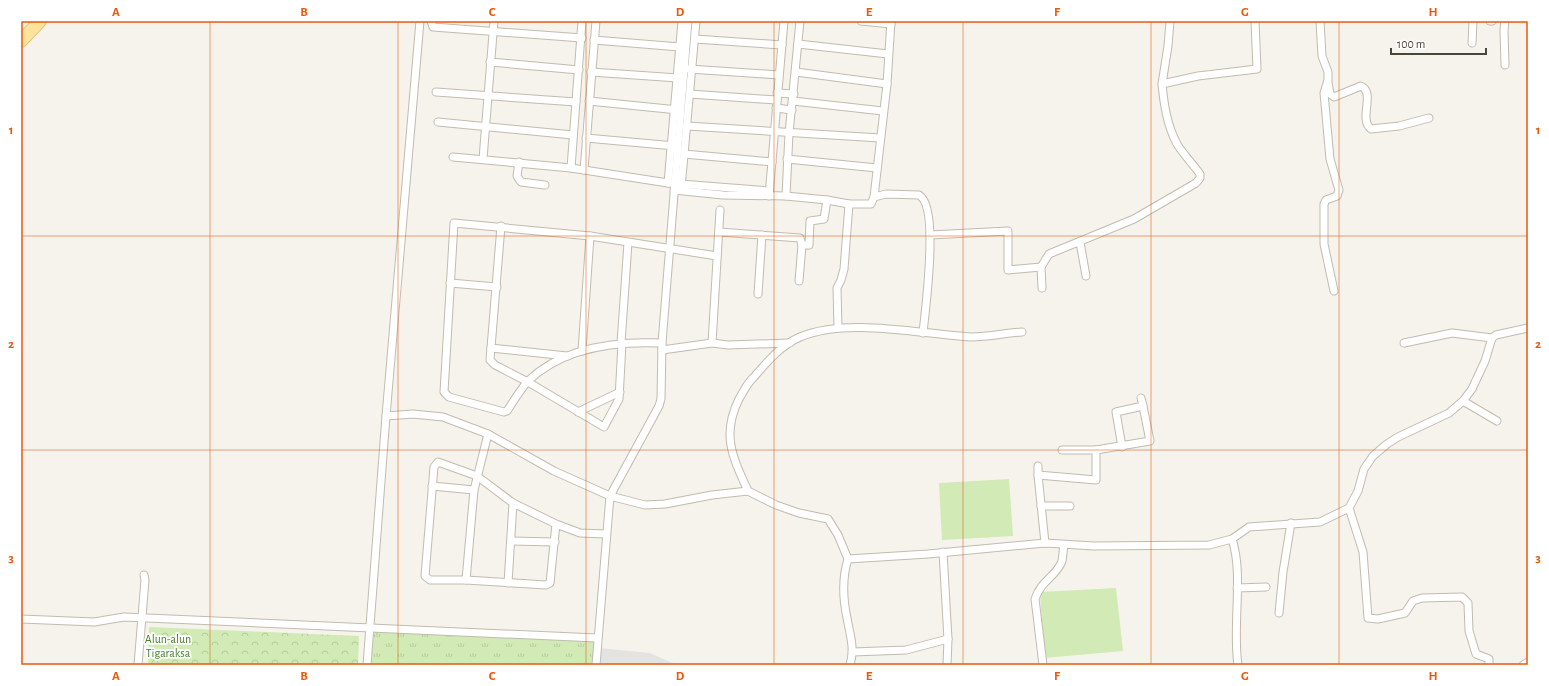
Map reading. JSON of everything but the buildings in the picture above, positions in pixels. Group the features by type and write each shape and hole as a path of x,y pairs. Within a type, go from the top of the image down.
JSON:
{"main road":[{"path":"21,41 40,21"}],"street":[{"path":"368,665 386,416 420,21"},
{"path":"431,21 433,27 462,25 493,31 582,38"},
{"path":"483,159 494,21"},
{"path":"571,168 582,38 582,21"},
{"path":"584,170 596,21"},
{"path":"596,665 597,638 610,496 659,406 662,347 676,187 675,146 681,110 680,47 682,21"},
{"path":"676,187 685,151 687,126 681,110 678,78 681,69 688,21"},
{"path":"681,110 690,94 696,21"},
{"path":"769,194 776,96 784,21"},
{"path":"786,196 789,133 794,98 800,21 794,21"},
{"path":"453,156 571,168 676,187 769,194 827,200 849,204 870,204 874,197 887,84 891,23 860,21"},
{"path":"1042,288 1041,267 1049,254 1134,219 1196,183 1200,178 1200,174 1178,145 1172,134 1164,111 1162,84 1170,21"},
{"path":"1162,84 1198,76 1257,69 1255,21"},
{"path":"1320,21 1322,56 1328,72 1330,94 1334,97 1361,86 1365,88 1366,122 1371,128 1399,126 1430,118"},
{"path":"1472,43 1473,21"},
{"path":"1505,21 1505,65"},
{"path":"695,38 782,46"},
{"path":"594,40 680,47"},
{"path":"798,44 888,54"},
{"path":"490,62 579,70"},
{"path":"681,69 779,76"},
{"path":"592,72 678,78"},
{"path":"796,72 887,84"},
{"path":"1328,80 1324,93 1330,159 1339,192 1337,196 1324,201 1324,244 1334,291"},
{"path":"436,92 576,105 588,110"},
{"path":"577,94 589,98 681,110"},
{"path":"690,94 776,96 883,111"},
{"path":"776,108 792,110"},
{"path":"438,122 573,134"},
{"path":"687,126 880,138"},
{"path":"586,138 675,146 685,151 772,162"},
{"path":"787,159 877,168"},
{"path":"519,162 517,176 521,182 545,185"},
{"path":"874,197 886,194 922,197 928,211 931,257 923,333"},
{"path":"802,245 809,245 810,221 824,219 827,200"},
{"path":"838,328 836,288 841,280 844,269 849,204"},
{"path":"712,343 720,210"},
{"path":"717,256 590,236 501,226 454,223 444,392 446,395 470,404 504,412 528,382 549,365 582,351 622,343 662,347 712,343 728,345 790,343"},
{"path":"501,226 490,360 495,365 528,382 604,427 619,399 620,392 628,243"},
{"path":"930,235 1008,231 1008,270 1041,267"},
{"path":"719,232 802,239 800,281"},
{"path":"758,294 762,235"},
{"path":"582,351 590,236"},
{"path":"1080,242 1086,276"},
{"path":"450,283 496,287"},
{"path":"748,491 731,449 729,428 736,405 748,383 773,356 800,337 838,328 862,328 973,337 1022,332"},
{"path":"1404,343 1452,333 1492,338 1496,335 1528,328"},
{"path":"848,559 1045,542 1064,545 1155,547 1209,545 1232,539 1249,527 1320,522 1349,508 1358,491 1364,469 1373,456 1398,437 1449,413 1463,401 1472,389 1485,361 1492,338"},
{"path":"492,348 568,356"},
{"path":"578,412 620,392"},
{"path":"1062,450 1096,450 1122,447 1150,441 1141,398"},
{"path":"1463,401 1497,421"},
{"path":"1122,447 1116,412 1143,406"},
{"path":"386,416 413,414 443,417 488,434 554,471 610,496 645,505 665,504 712,494 748,491 776,505 799,513 828,519 838,535 848,559 844,571 843,590 847,618 852,634 853,652 850,665"},
{"path":"466,580 474,490 488,434"},
{"path":"1038,475 1096,480 1096,450"},
{"path":"556,524 550,583 430,580 425,576 434,467 438,462 477,476 513,503 556,524 580,533 606,534"},
{"path":"1038,466 1045,542"},
{"path":"432,486 474,490"},
{"path":"508,582 513,503"},
{"path":"1041,506 1070,506"},
{"path":"1349,508 1363,552 1368,618 1378,619 1404,613 1412,601 1422,598 1462,597 1468,603 1468,631 1476,654 1489,659 1489,665"},
{"path":"1279,613 1283,572 1291,523"},
{"path":"1232,539 1236,561 1236,647 1238,665"},
{"path":"510,542 554,542"},
{"path":"1043,665 1035,599 1038,589 1057,570 1062,561 1064,545"},
{"path":"943,552 948,639 947,665"},
{"path":"138,665 145,580 144,575"},
{"path":"1237,588 1266,587"},
{"path":"21,619 94,622 124,617 597,638"},
{"path":"853,652 906,650 948,639"},
{"path":"1523,665 1528,662"}],"green space":[{"path":"1009,479 1013,536 942,540 939,483"},
{"path":"1116,588 1123,651 1044,658 1040,592"},
{"name":"Alun-alun Tigaraksa","path":"149,627 359,636 358,665 148,665"},
{"path":"373,631 596,638 595,665 371,665"}],"shaded area":[{"path":"599,648 650,653 677,665 598,665"}]}
